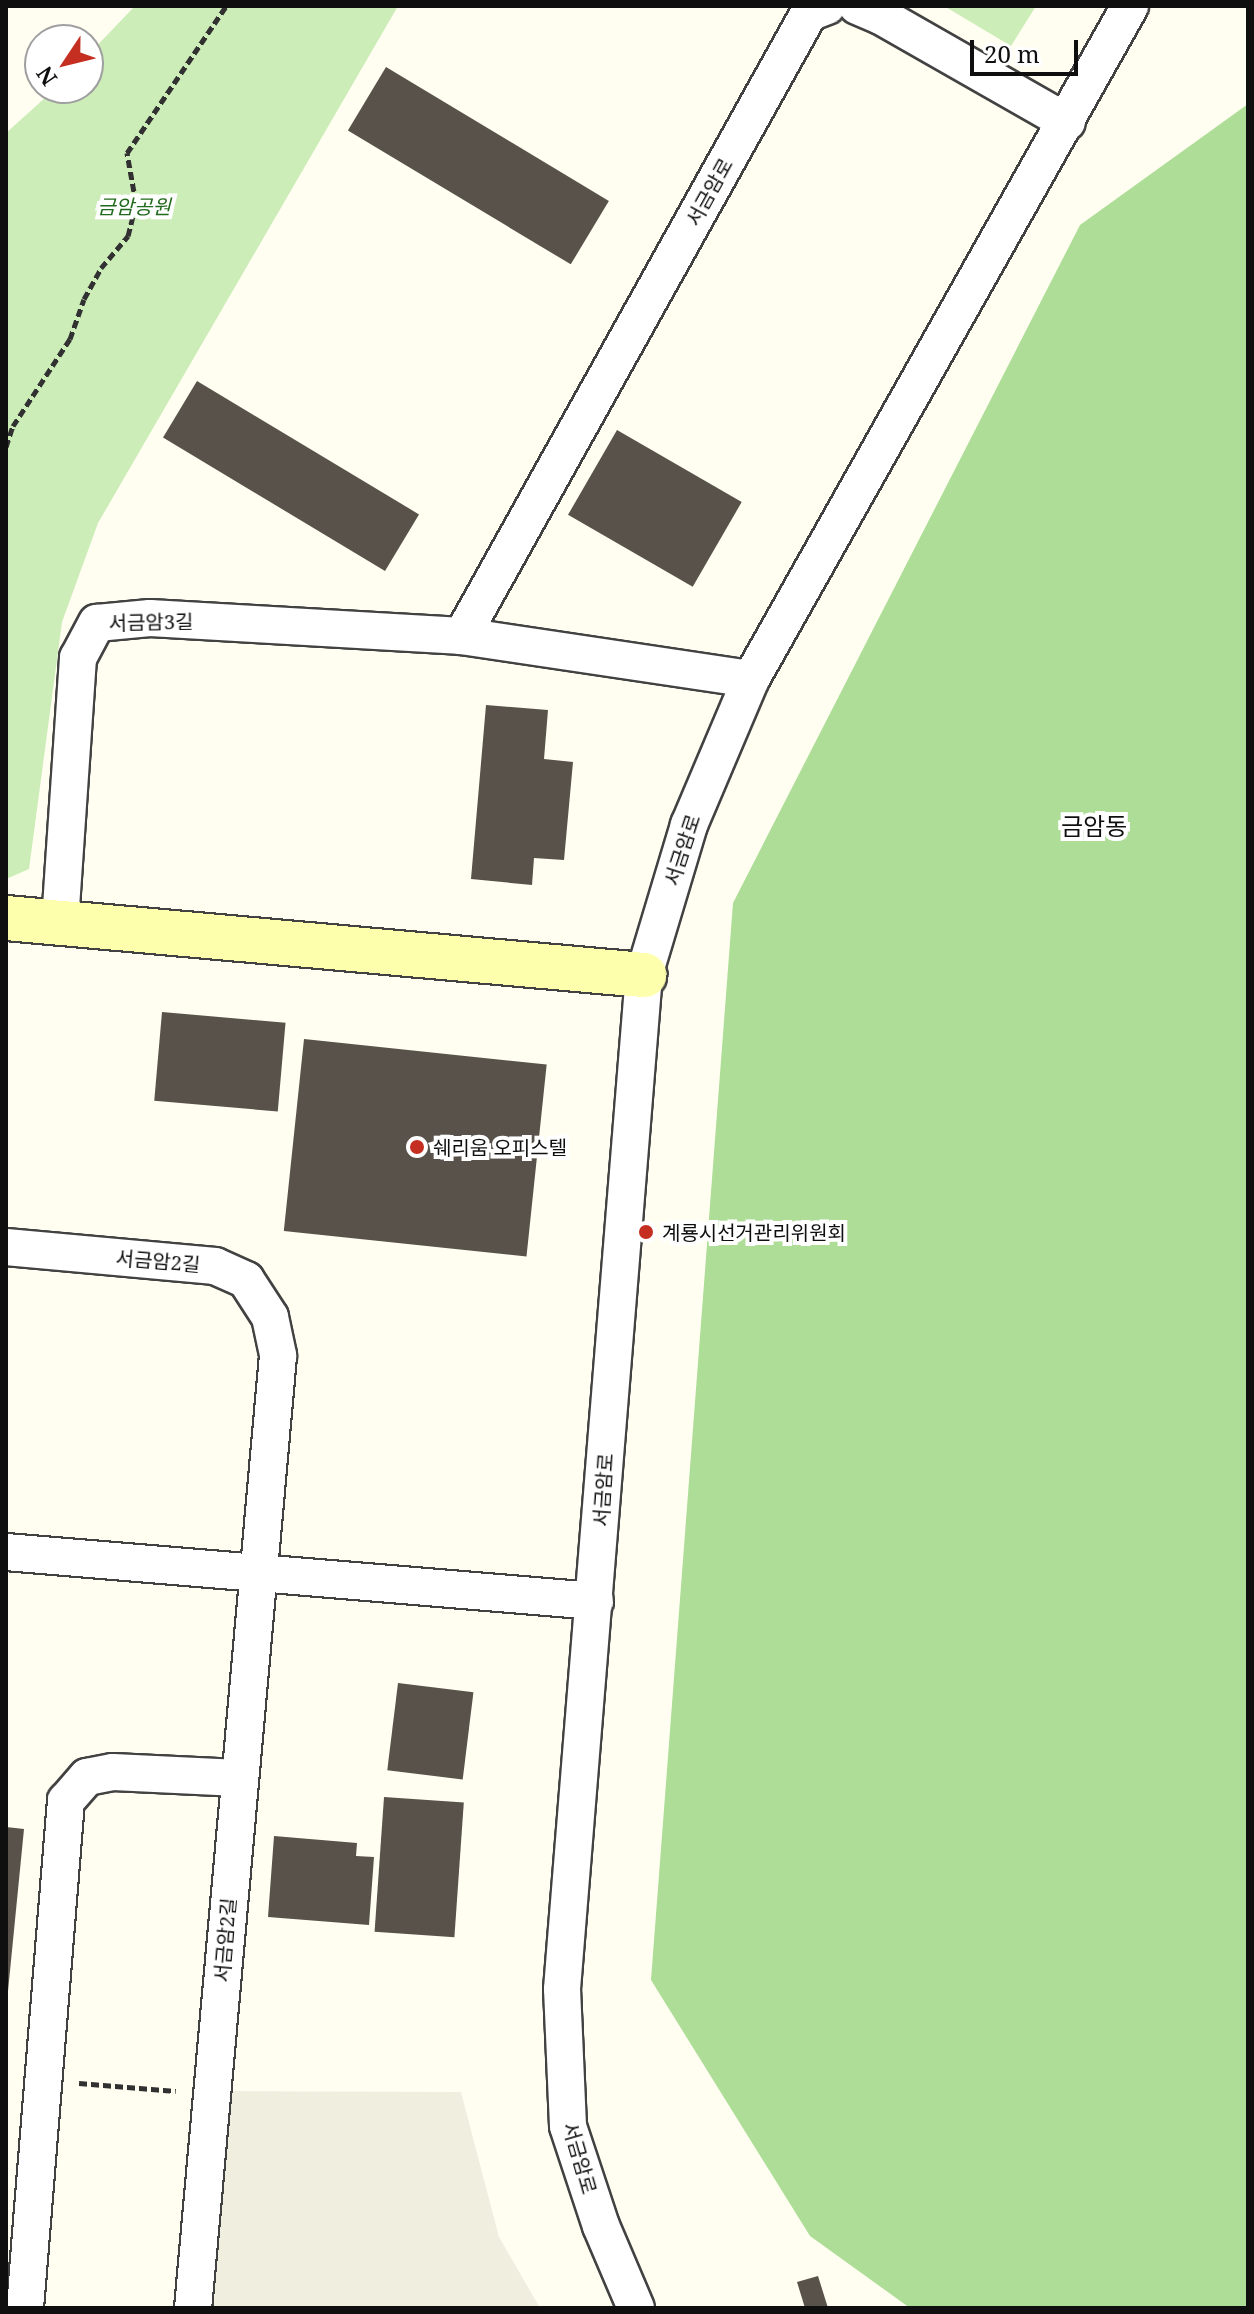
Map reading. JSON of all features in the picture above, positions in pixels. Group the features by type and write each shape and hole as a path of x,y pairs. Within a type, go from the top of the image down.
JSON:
{"street":[{"name":"서금암로","path":"462,636 809,13 827,6"},
{"path":"857,6 881,16 1067,122"},
{"name":"서금암로","path":"636,2308 601,2226 568,2126 562,1989 644,975 689,825 751,679 1130,6"},
{"name":"서금암3길","path":"60,922 78,658 97,623 150,618 462,636"},
{"path":"462,636 751,679"},
{"path":"6,918 644,975"},
{"name":"서금암2길","path":"6,1247 215,1266 246,1280 270,1317 278,1356 193,2308"},
{"path":"6,1552 595,1601"},
{"path":"25,2308 66,1801 87,1777 113,1772 239,1778"}],"path":[{"path":"6,447 10,426 70,339 84,299 101,268 128,236 136,203 127,153 226,6"},
{"path":"43,2080 212,2093"}],"green space":[{"name":"금암공원","path":"135,6 398,6 98,523 62,622 29,869 6,879 6,133 38,104 104,104 104,38"},
{"path":"944,6 1036,6 1011,46"},
{"path":"1248,104 1248,2308 910,2308 810,2236 651,1980 733,903 1080,225"}],"shaded area":[{"path":"221,2091 461,2092 499,2237 540,2308 214,2308"}],"building":[{"path":"386,67 609,201 571,264 348,130"},
{"path":"197,381 419,514 385,571 163,438"},
{"path":"617,430 742,502 693,587 568,515"},
{"path":"486,705 548,710 544,759 573,762 564,860 534,858 532,885 471,879"},
{"path":"162,1012 286,1023 278,1111 154,1101"},
{"name":"쉐리움 오피스텔","path":"304,1039 547,1065 526,1256 284,1231"},
{"path":"398,1683 473,1692 463,1780 387,1770"},
{"path":"384,1797 464,1803 454,1937 375,1932"},
{"path":"6,1827 24,1829 8,1991 6,1991"},
{"path":"274,1836 357,1843 356,1856 374,1857 369,1925 268,1917"},
{"path":"818,2276 828,2308 805,2308 797,2282"}],"place":[{"name":"쉐리움 오피스텔","path":"417,1147"},
{"name":"계룡시선거관리위원회","path":"646,1232"}],"district":[{"name":"금암동","path":"1094,826"}]}
